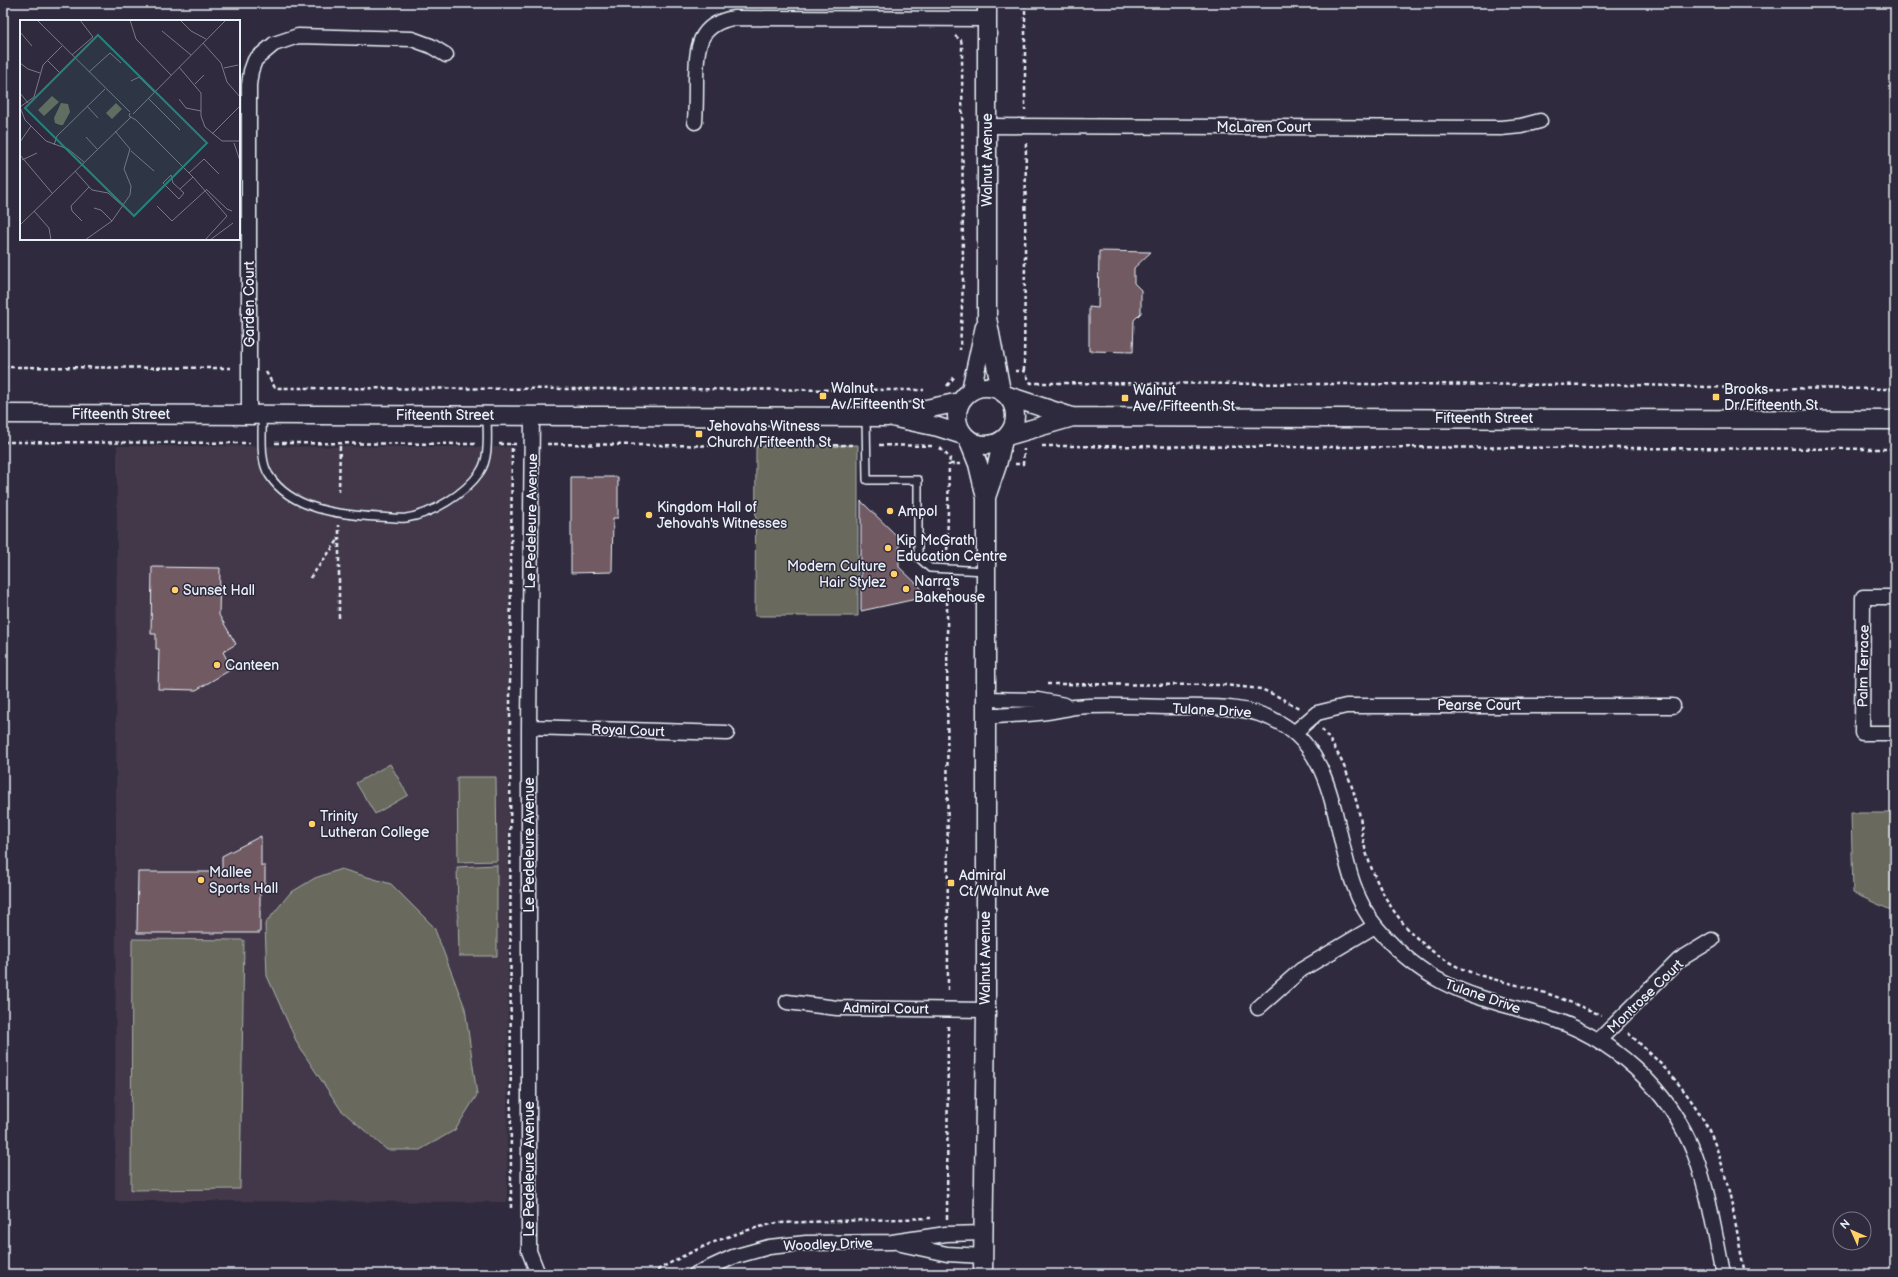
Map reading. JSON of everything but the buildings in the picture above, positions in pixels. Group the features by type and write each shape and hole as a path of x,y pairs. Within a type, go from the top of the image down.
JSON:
{"street":[{"path":"695,122 697,51 706,32 714,25 724,20 733,18 953,19 987,11"},
{"name":"Walnut Avenue","path":"987,11 987,318 996,370 1004,393"},
{"name":"Garden Court","path":"255,414 249,367 249,85 251,71 255,60 274,44 298,36 412,39 431,46 446,55"},
{"name":"McLaren Court","path":"987,126 1501,128 1521,126 1540,121"},
{"name":"Walnut Avenue","path":"965,396 975,369 987,318"},
{"path":"986,386 1004,393 1015,412 1015,421 1005,438 995,444 986,445 976,444 966,437 956,419 957,411 965,396 986,386"},
{"name":"Fifteenth Street","path":"1004,393 1073,417"},
{"name":"Fifteenth Street","path":"887,416 965,396"},
{"name":"Fifteenth Street","path":"3,414 887,416 938,427 966,437"},
{"name":"Le Pedeleure Avenue","path":"532,415 528,1251 538,1274"},
{"name":"Fifteenth Street","path":"1005,438 1073,417 1895,420"},
{"name":"Walnut Avenue","path":"966,437 978,464 986,498 986,1010 983,1274"},
{"name":"Walnut Avenue","path":"986,498 1005,438"},
{"name":"Palm Terrace","path":"1895,597 1863,597 1862,725 1862,733 1895,733"},
{"name":"Tulane Drive","path":"985,708 1038,700 1077,707 1235,708 1260,713 1282,723 1294,733 1315,756 1322,768 1329,788 1348,869 1360,900 1375,926 1400,954 1419,969 1448,986 1481,999 1569,1024 1599,1040 1638,1071 1662,1097 1681,1125 1694,1153 1706,1189 1723,1274"},
{"name":"Pearse Court","path":"1294,733 1317,713 1330,709 1361,705 1673,706"},
{"name":"Royal Court","path":"530,727 727,733"},
{"path":"1258,1008 1301,970 1375,926"},
{"name":"Montrose Court","path":"1599,1040 1679,960 1712,940"},
{"name":"Admiral Court","path":"787,1002 837,1008 986,1010"},
{"name":"Woodley Drive","path":"696,1274 733,1258 769,1247 806,1242 892,1242 946,1234 984,1233"},
{"name":"Woodley Drive","path":"892,1242 946,1254 983,1256"}],"lane":[{"path":"255,414 266,469 277,486 290,496 310,506 339,513 405,518 421,513 455,495 469,484 480,472 484,464 487,444 487,416"},
{"path":"866,416 867,480 918,480 918,557 930,568 986,571"}],"path":[{"path":"1025,3 1024,371 1031,383 1622,385 1744,388 1895,388"},
{"path":"953,19 953,35 961,40 962,46 963,282 960,356"},
{"path":"3,367 264,368 275,388 926,390"},
{"path":"942,390 946,388 959,371 975,369"},
{"path":"996,370 1024,371"},
{"path":"339,492 340,443"},
{"path":"512,444 938,446 950,458 947,569 947,1218"},
{"path":"997,465 1023,464 1024,446 1030,446"},
{"path":"1035,446 1895,449"},
{"path":"949,464 978,464"},
{"path":"310,578 339,538 339,618"},
{"path":"1046,684 1225,685 1261,689 1294,704 1311,717 1322,729 1341,757 1350,779 1366,853 1373,874 1380,891 1391,908 1408,929 1440,956 1459,967 1569,1001 1600,1015 1615,1024 1626,1032 1662,1065 1691,1100 1712,1137 1729,1190 1745,1274"}],"shaded area":[{"name":"Trinity Lutheran College","path":"117,446 511,447 507,1202 115,1201"}],"green space":[{"path":"858,445 858,616 755,616 756,447"},
{"path":"390,764 408,795 375,814 356,783"},
{"path":"457,777 496,777 497,861 458,862"},
{"path":"1851,813 1895,813 1895,912 1853,893"},
{"path":"497,865 497,956 459,956 457,867"},
{"path":"341,869 391,884 434,927 465,1008 477,1095 455,1130 420,1150 387,1150 341,1110 298,1045 267,976 265,924 290,893 315,878"},
{"path":"132,939 244,940 240,1189 131,1190"}],"place":[{"name":"Walnut Av/Fifteenth St","path":"823,396"},
{"name":"Brooks Dr/Fifteenth St","path":"1716,397"},
{"name":"Walnut Ave/Fifteenth St","path":"1125,398"},
{"name":"Jehovahs Witness Church/Fifteenth St","path":"699,434"},
{"name":"Ampol","path":"890,511"},
{"name":"Kingdom Hall of Jehovah's Witnesses","path":"649,515"},
{"name":"Kip McGrath Education Centre","path":"888,548"},
{"name":"Modern Culture Hair Stylez","path":"894,574"},
{"name":"Narra's Bakehouse","path":"906,589"},
{"name":"Sunset Hall","path":"175,590"},
{"name":"Canteen","path":"217,665"},
{"name":"Trinity Lutheran College","path":"312,824"},
{"name":"Mallee Sports Hall","path":"201,880"},
{"name":"Admiral Ct/Walnut Ave","path":"951,883"}]}
